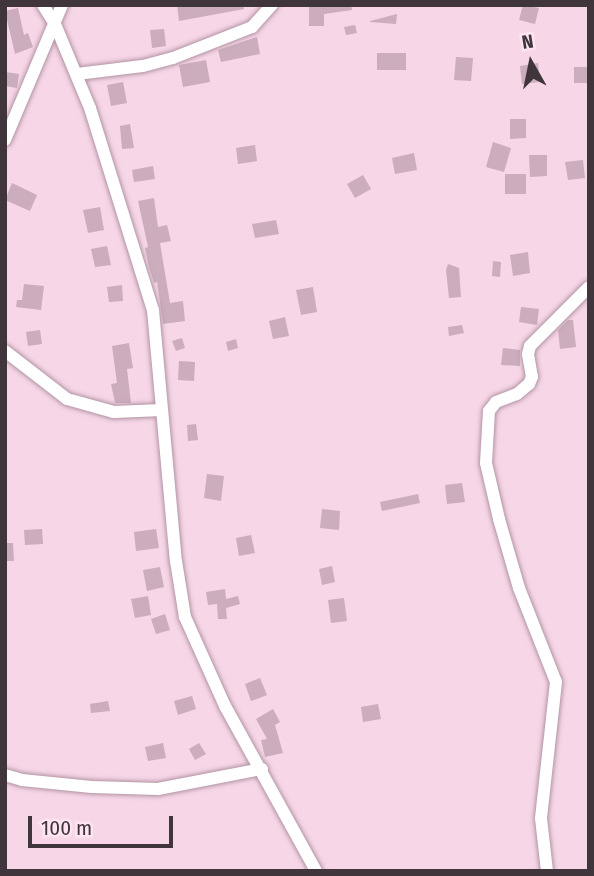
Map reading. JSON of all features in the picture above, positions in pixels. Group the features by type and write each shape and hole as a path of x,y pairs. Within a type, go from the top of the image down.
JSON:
{"street":[{"path":"43,5 55,24 77,74 153,310 176,561 185,617 225,706 316,871"},
{"path":"5,140 62,5"},
{"path":"77,74 143,66 173,58 252,27 272,5"},
{"path":"547,871 541,818 556,682 508,554 486,463 487,442 492,406 517,394 532,377 527,354 530,346 589,287"},
{"path":"5,351 66,399 114,412 162,410"},
{"path":"5,775 22,780 92,787 158,789 262,769"}],"building":[{"path":"177,5 243,5 244,9 179,21"},
{"path":"309,5 351,5 352,10 324,14 324,26 309,26"},
{"path":"523,5 539,8 535,24 519,20"},
{"path":"18,8 24,35 28,33 33,47 15,54 5,11"},
{"path":"397,14 396,24 370,22 370,21"},
{"path":"355,25 357,33 346,35 344,27"},
{"path":"164,29 166,46 152,48 150,30"},
{"path":"257,37 260,54 221,62 218,50"},
{"path":"377,53 406,53 406,70 377,70"},
{"path":"456,57 473,58 471,81 454,80"},
{"path":"206,60 210,82 183,87 179,65"},
{"path":"538,63 540,82 522,84 520,66"},
{"path":"574,67 589,67 589,83 574,83"},
{"path":"5,72 19,74 17,88 5,86"},
{"path":"123,82 127,103 111,106 107,85"},
{"path":"510,119 526,119 526,138 510,139"},
{"path":"130,124 134,148 122,149 120,126"},
{"path":"493,142 511,148 504,172 486,167"},
{"path":"255,145 257,161 238,164 236,148"},
{"path":"414,153 417,170 395,174 392,158"},
{"path":"529,155 547,155 547,176 530,177"},
{"path":"583,160 585,178 568,180 565,162"},
{"path":"153,166 155,179 134,182 132,170"},
{"path":"505,174 526,174 526,194 505,194"},
{"path":"363,175 371,189 355,198 347,184"},
{"path":"12,183 37,195 30,211 5,200"},
{"path":"154,198 158,227 167,225 171,241 160,243 170,303 183,301 185,321 163,324 157,282 154,283 145,248 148,247 138,201"},
{"path":"100,207 104,230 88,233 83,210"},
{"path":"276,220 279,234 255,238 252,224"},
{"path":"107,246 111,265 95,267 91,249"},
{"path":"528,252 530,273 513,276 510,255"},
{"path":"493,261 501,262 500,277 492,276"},
{"path":"448,264 459,268 461,297 449,298 446,270"},
{"path":"24,284 44,286 41,310 16,307 17,300 22,300"},
{"path":"122,285 123,301 109,302 107,287"},
{"path":"313,287 317,312 301,315 296,290"},
{"path":"521,307 539,309 537,325 519,322"},
{"path":"285,317 289,336 273,339 269,321"},
{"path":"568,320 573,320 576,347 560,349 558,330"},
{"path":"462,325 464,333 449,336 448,327"},
{"path":"40,330 42,344 28,346 26,332"},
{"path":"182,338 185,348 176,351 172,341"},
{"path":"236,339 238,348 228,351 226,342"},
{"path":"129,343 133,368 127,369 131,403 115,403 111,384 117,383 112,346"},
{"path":"503,348 520,350 520,366 501,365"},
{"path":"179,361 195,362 194,381 178,380"},
{"path":"196,424 198,440 188,441 187,425"},
{"path":"207,474 224,476 221,501 204,498"},
{"path":"462,483 465,502 447,504 445,485"},
{"path":"418,494 420,503 382,511 380,502"},
{"path":"322,509 340,511 339,530 320,528"},
{"path":"42,529 43,544 25,545 24,530"},
{"path":"156,529 159,548 136,551 134,532"},
{"path":"251,535 255,553 239,556 236,538"},
{"path":"5,543 13,543 14,561 5,561"},
{"path":"332,566 335,582 322,585 319,569"},
{"path":"160,567 164,587 147,591 143,570"},
{"path":"225,589 226,599 238,596 240,604 226,608 227,619 218,619 217,604 208,605 206,592"},
{"path":"148,596 151,615 135,618 131,599"},
{"path":"344,598 347,621 331,623 328,600"},
{"path":"165,614 170,630 156,634 151,619"},
{"path":"260,678 267,695 251,701 245,684"},
{"path":"192,696 196,709 178,715 174,701"},
{"path":"108,701 110,711 91,713 90,704"},
{"path":"378,704 381,719 363,722 361,707"},
{"path":"273,709 280,722 275,725 283,753 265,757 261,740 267,739 256,719"},
{"path":"163,743 166,758 148,761 145,747"},
{"path":"199,743 206,754 195,760 189,749"}]}
